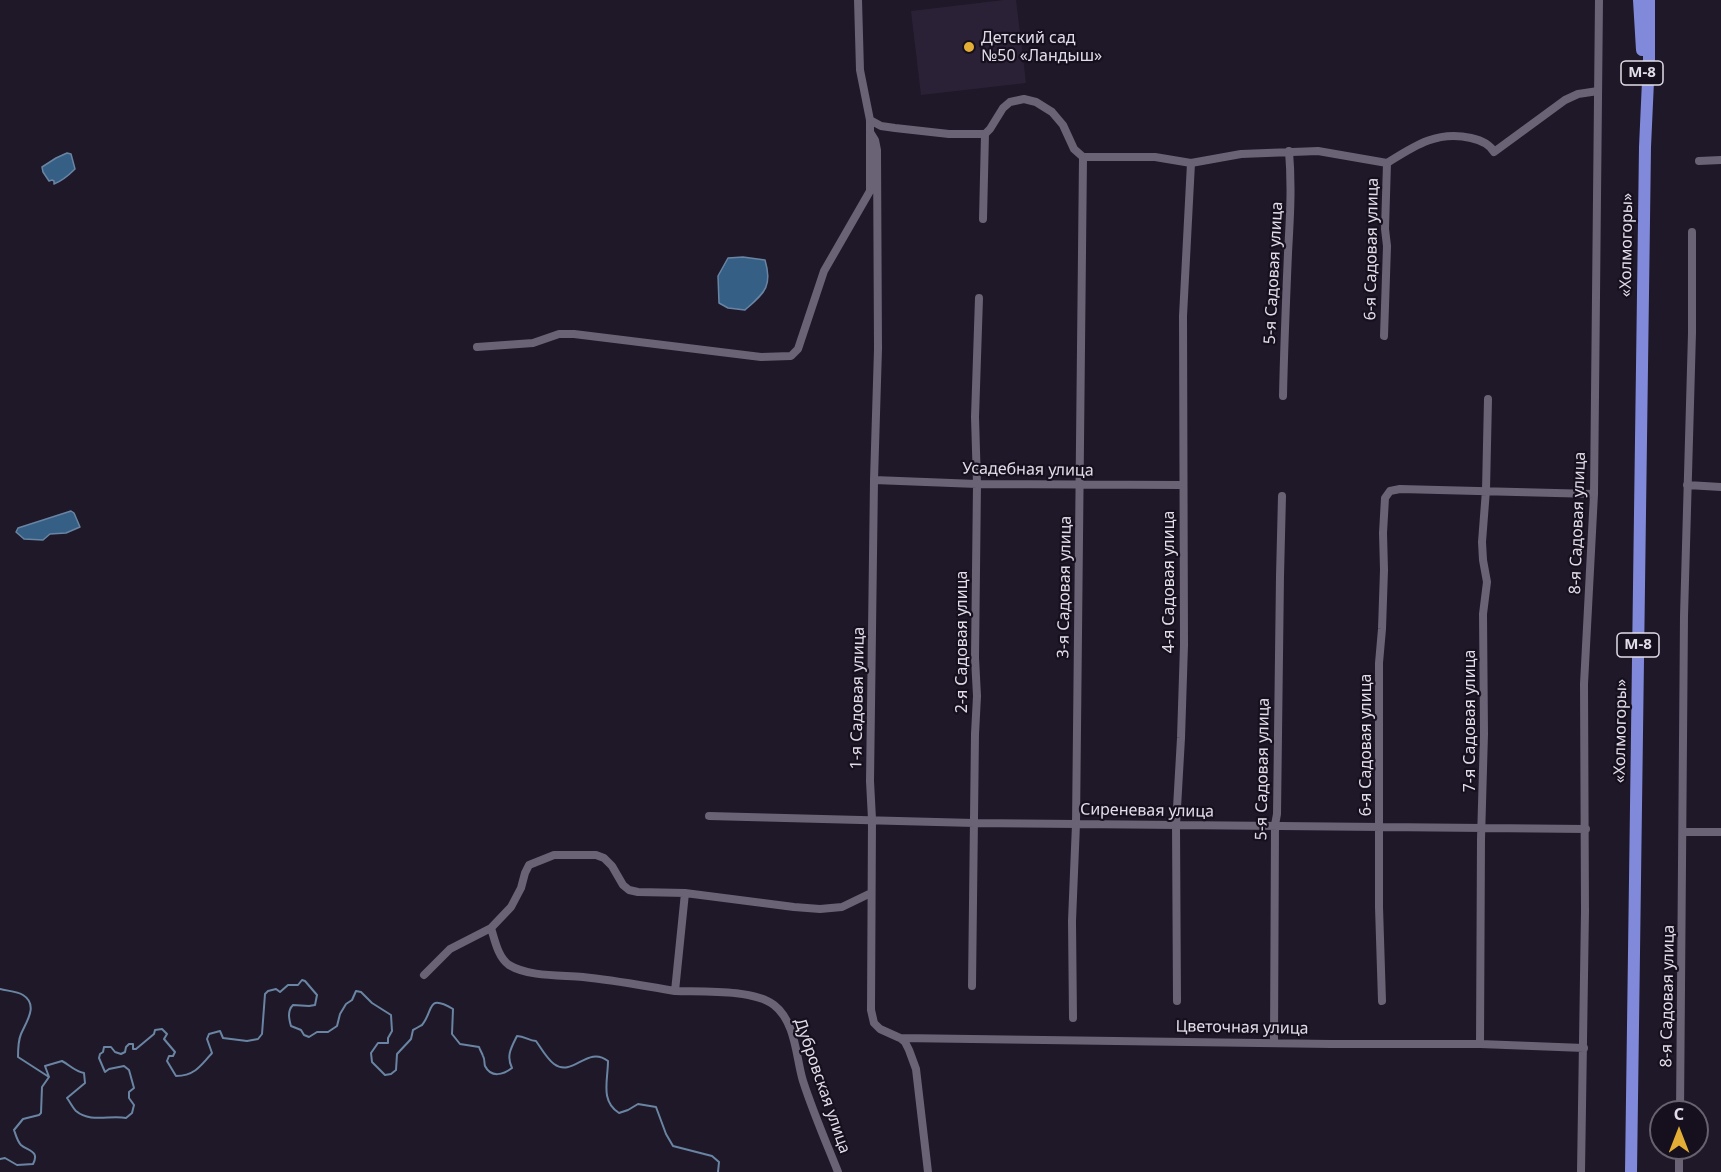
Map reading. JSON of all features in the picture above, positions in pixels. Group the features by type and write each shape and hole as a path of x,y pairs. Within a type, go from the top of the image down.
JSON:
{"highway":[{"name":"«Холмогоры»","path":"1639,0 1645,147"},
{"name":"«Холмогоры»","path":"1631,1172 1649,0"}],"street":[{"path":"477,347 533,343 559,334 574,334 761,357 791,356 798,349 824,271 870,191 870,120 860,70 858,0"},
{"name":"8-я Садовая улица","path":"1581,1172 1586,829 1584,684 1594,494 1599,0"},
{"path":"983,219 985,134 999,112 1010,102 1018,99 1031,101 1052,112 1063,125 1074,149 1083,157 1155,157 1191,163 1224,156 1318,151 1387,163 1433,137 1445,135 1474,138 1491,146 1494,152 1565,100 1578,94 1598,91"},
{"path":"870,120 881,126 895,128 949,134 985,134"},
{"name":"1-я Садовая улица","path":"870,132 877,150 878,201 878,349 870,781 872,819 871,1010 874,1023 880,1029 900,1038"},
{"name":"5-я Садовая улица","path":"1283,396 1292,178 1289,151"},
{"name":"3-я Садовая улица","path":"1073,1018 1072,921 1076,824 1083,157"},
{"path":"1699,161 1721,160"},
{"name":"4-я Садовая улица","path":"1177,1001 1176,825 1184,645 1182,485 1184,316 1191,163"},
{"name":"6-я Садовая улица","path":"1384,336 1387,163"},
{"path":"870,191 878,201"},
{"name":"8-я Садовая улица","path":"1680,1100 1684,616 1692,333 1692,232"},
{"name":"2-я Садовая улица","path":"972,986 975,734 978,696 975,658 977,484 975,417 979,298"},
{"name":"7-я Садовая улица","path":"1480,1044 1484,734 1483,614 1487,582 1482,551 1488,399"},
{"name":"Усадебная улица","path":"874,480 977,484 1182,485"},
{"path":"1687,485 1721,488"},
{"name":"6-я Садовая улица","path":"1382,1001 1379,907 1379,663 1384,570 1384,498 1389,491 1400,489 1486,490"},
{"path":"1486,490 1594,494"},
{"name":"5-я Садовая улица","path":"1274,1042 1275,825 1282,496"},
{"name":"Сиреневая улица","path":"709,816 974,823 1586,829"},
{"path":"1683,832 1721,832"},
{"path":"424,975 450,949 491,928 511,907 529,865 554,855 596,855 604,858 629,890 685,893 794,908 820,909 842,907 871,893"},
{"path":"675,992 685,893"},
{"name":"Дубровская улица","path":"491,928 502,957 510,965 525,971 630,983 675,992 734,993 757,998 774,1005 788,1022 803,1080 838,1172"},
{"path":"900,1038 905,1042 916,1069 928,1172"},
{"name":"Цветочная улица","path":"900,1038 1480,1044 1584,1048"}],"shaded area":[{"name":"Детский сад №50 «Ландыш»","path":"1016,0 1026,83 921,95 911,11"}],"water":[{"path":"67,153 71,154 75,169 54,184 54,181 49,181 42,167"},
{"path":"743,257 765,260 767,283 762,294 745,310 728,308 719,303 718,276 728,258"},
{"path":"71,511 80,527 66,533 50,534 43,540 24,539 16,532 18,528"}],"waterway":[{"path":"49,1077 45,1066 62,1061 84,1073 85,1083 67,1098 76,1111 94,1118 126,1118 132,1113 134,1105 129,1098 129,1092 134,1088 129,1070 124,1066 105,1072 99,1058 104,1047 111,1047 115,1052 121,1054 125,1052 129,1044 133,1044 133,1049 136,1049 154,1034 155,1030 162,1029 167,1034 164,1039 175,1052 173,1056 169,1056 167,1061 176,1076 188,1074 201,1066 212,1053 207,1039 209,1034 220,1031 223,1038 247,1041 258,1039 262,1034 265,994 276,989 280,992 288,985 298,985 302,980 317,995 315,1005 293,1005 289,1018 291,1026 301,1030 309,1037 317,1032 328,1032 337,1026 340,1014 346,1004 352,1000 356,991 361,992 372,1003 391,1015 392,1031 388,1043 378,1043 371,1053 372,1062 385,1075 396,1070 397,1054 411,1039 413,1030 426,1020 434,1003 453,1009 452,1034 460,1044 479,1047 485,1066 494,1074 501,1074 512,1068 509,1056 517,1036 536,1041 549,1059 561,1067 600,1057 608,1061 606,1090 613,1108 619,1113 638,1104 656,1107 673,1146 712,1156 719,1162 718,1172"},
{"path":"0,989 18,993 28,999 31,1009 20,1037 18,1057 49,1077"},
{"path":"0,1159 5,1158 17,1165 33,1164 34,1154 20,1143 14,1130 23,1119 41,1113 42,1087 49,1077"}],"place":[{"name":"Детский сад №50 «Ландыш»","path":"969,47"}]}
